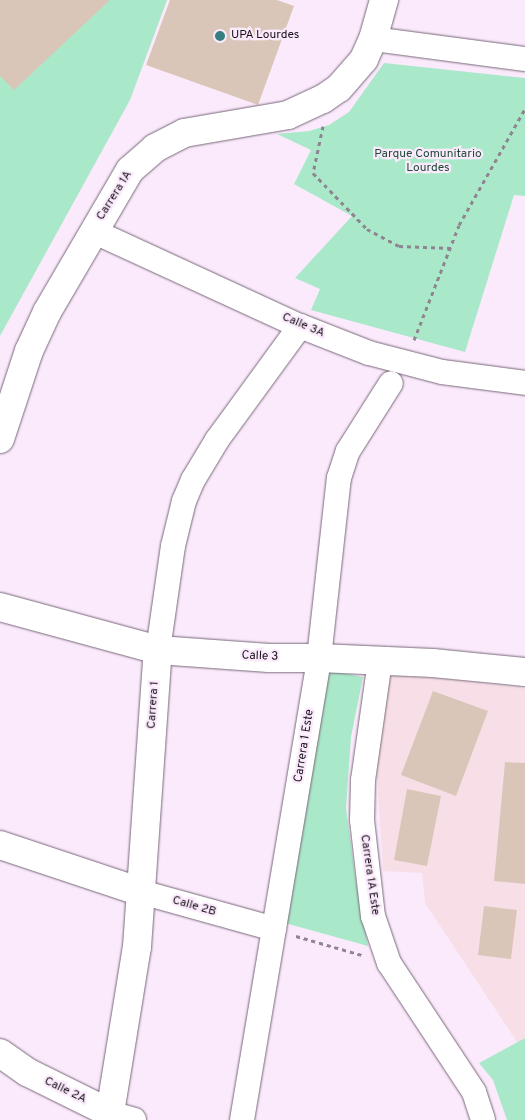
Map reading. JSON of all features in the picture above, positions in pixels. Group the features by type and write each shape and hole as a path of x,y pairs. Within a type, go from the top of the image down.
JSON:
{"street":[{"name":"Carrera 1A","path":"0,439 29,351 47,312 130,170 142,158 169,139 201,129 288,115 306,108 330,94 352,74 364,59 373,39 384,0"},
{"path":"373,39 525,59"},
{"name":"Calle 3A","path":"93,231 300,326 369,353 404,363 478,379 525,383"},
{"name":"Carrera 1","path":"118,1118 141,892 158,650 173,546 184,501 193,480 217,440 300,326"},
{"name":"Carrera 1 Este","path":"242,1120 319,658 339,478 348,451 391,383"},
{"name":"Calle 3","path":"0,607 158,650 269,658 319,658 476,666 525,672"},
{"name":"Carrera 1A Este","path":"380,661 363,780 362,820 373,916 389,963 474,1092 476,1118"},
{"name":"Calle 2B","path":"0,846 141,892 274,929"},
{"name":"Calle 2A","path":"0,1053 27,1072 118,1118"}],"path":[{"path":"330,94 314,173 367,228 399,246 452,248"},
{"path":"404,363 452,248 459,225 525,109"},
{"path":"274,929 389,963"}],"shaded area":[{"path":"390,672 525,688 525,1038 517,1042 425,903 422,873 383,871 376,762"}],"green space":[{"path":"0,0 167,0 130,100 0,336"},
{"name":"Parque Comunitario Lourdes","path":"384,63 525,78 525,196 514,195 465,352 311,310 320,289 295,278 352,216 294,184 311,150 277,134 309,131 329,125 349,112"},
{"path":"327,670 363,677 351,737 346,808 356,882 368,946 285,923"},
{"path":"525,1038 525,1120 507,1120 493,1080 479,1063"}],"building":[{"path":"0,0 110,0 14,90 0,76"},
{"name":"UPA Lourdes","path":"170,0 277,0 294,6 258,105 146,65"},
{"path":"433,691 488,711 456,796 401,775"},
{"path":"505,762 525,763 525,884 494,881"},
{"path":"407,789 441,796 427,866 394,860"},
{"path":"484,906 517,910 511,959 478,955"}],"place":[{"name":"UPA Lourdes","path":"220,36"}]}
